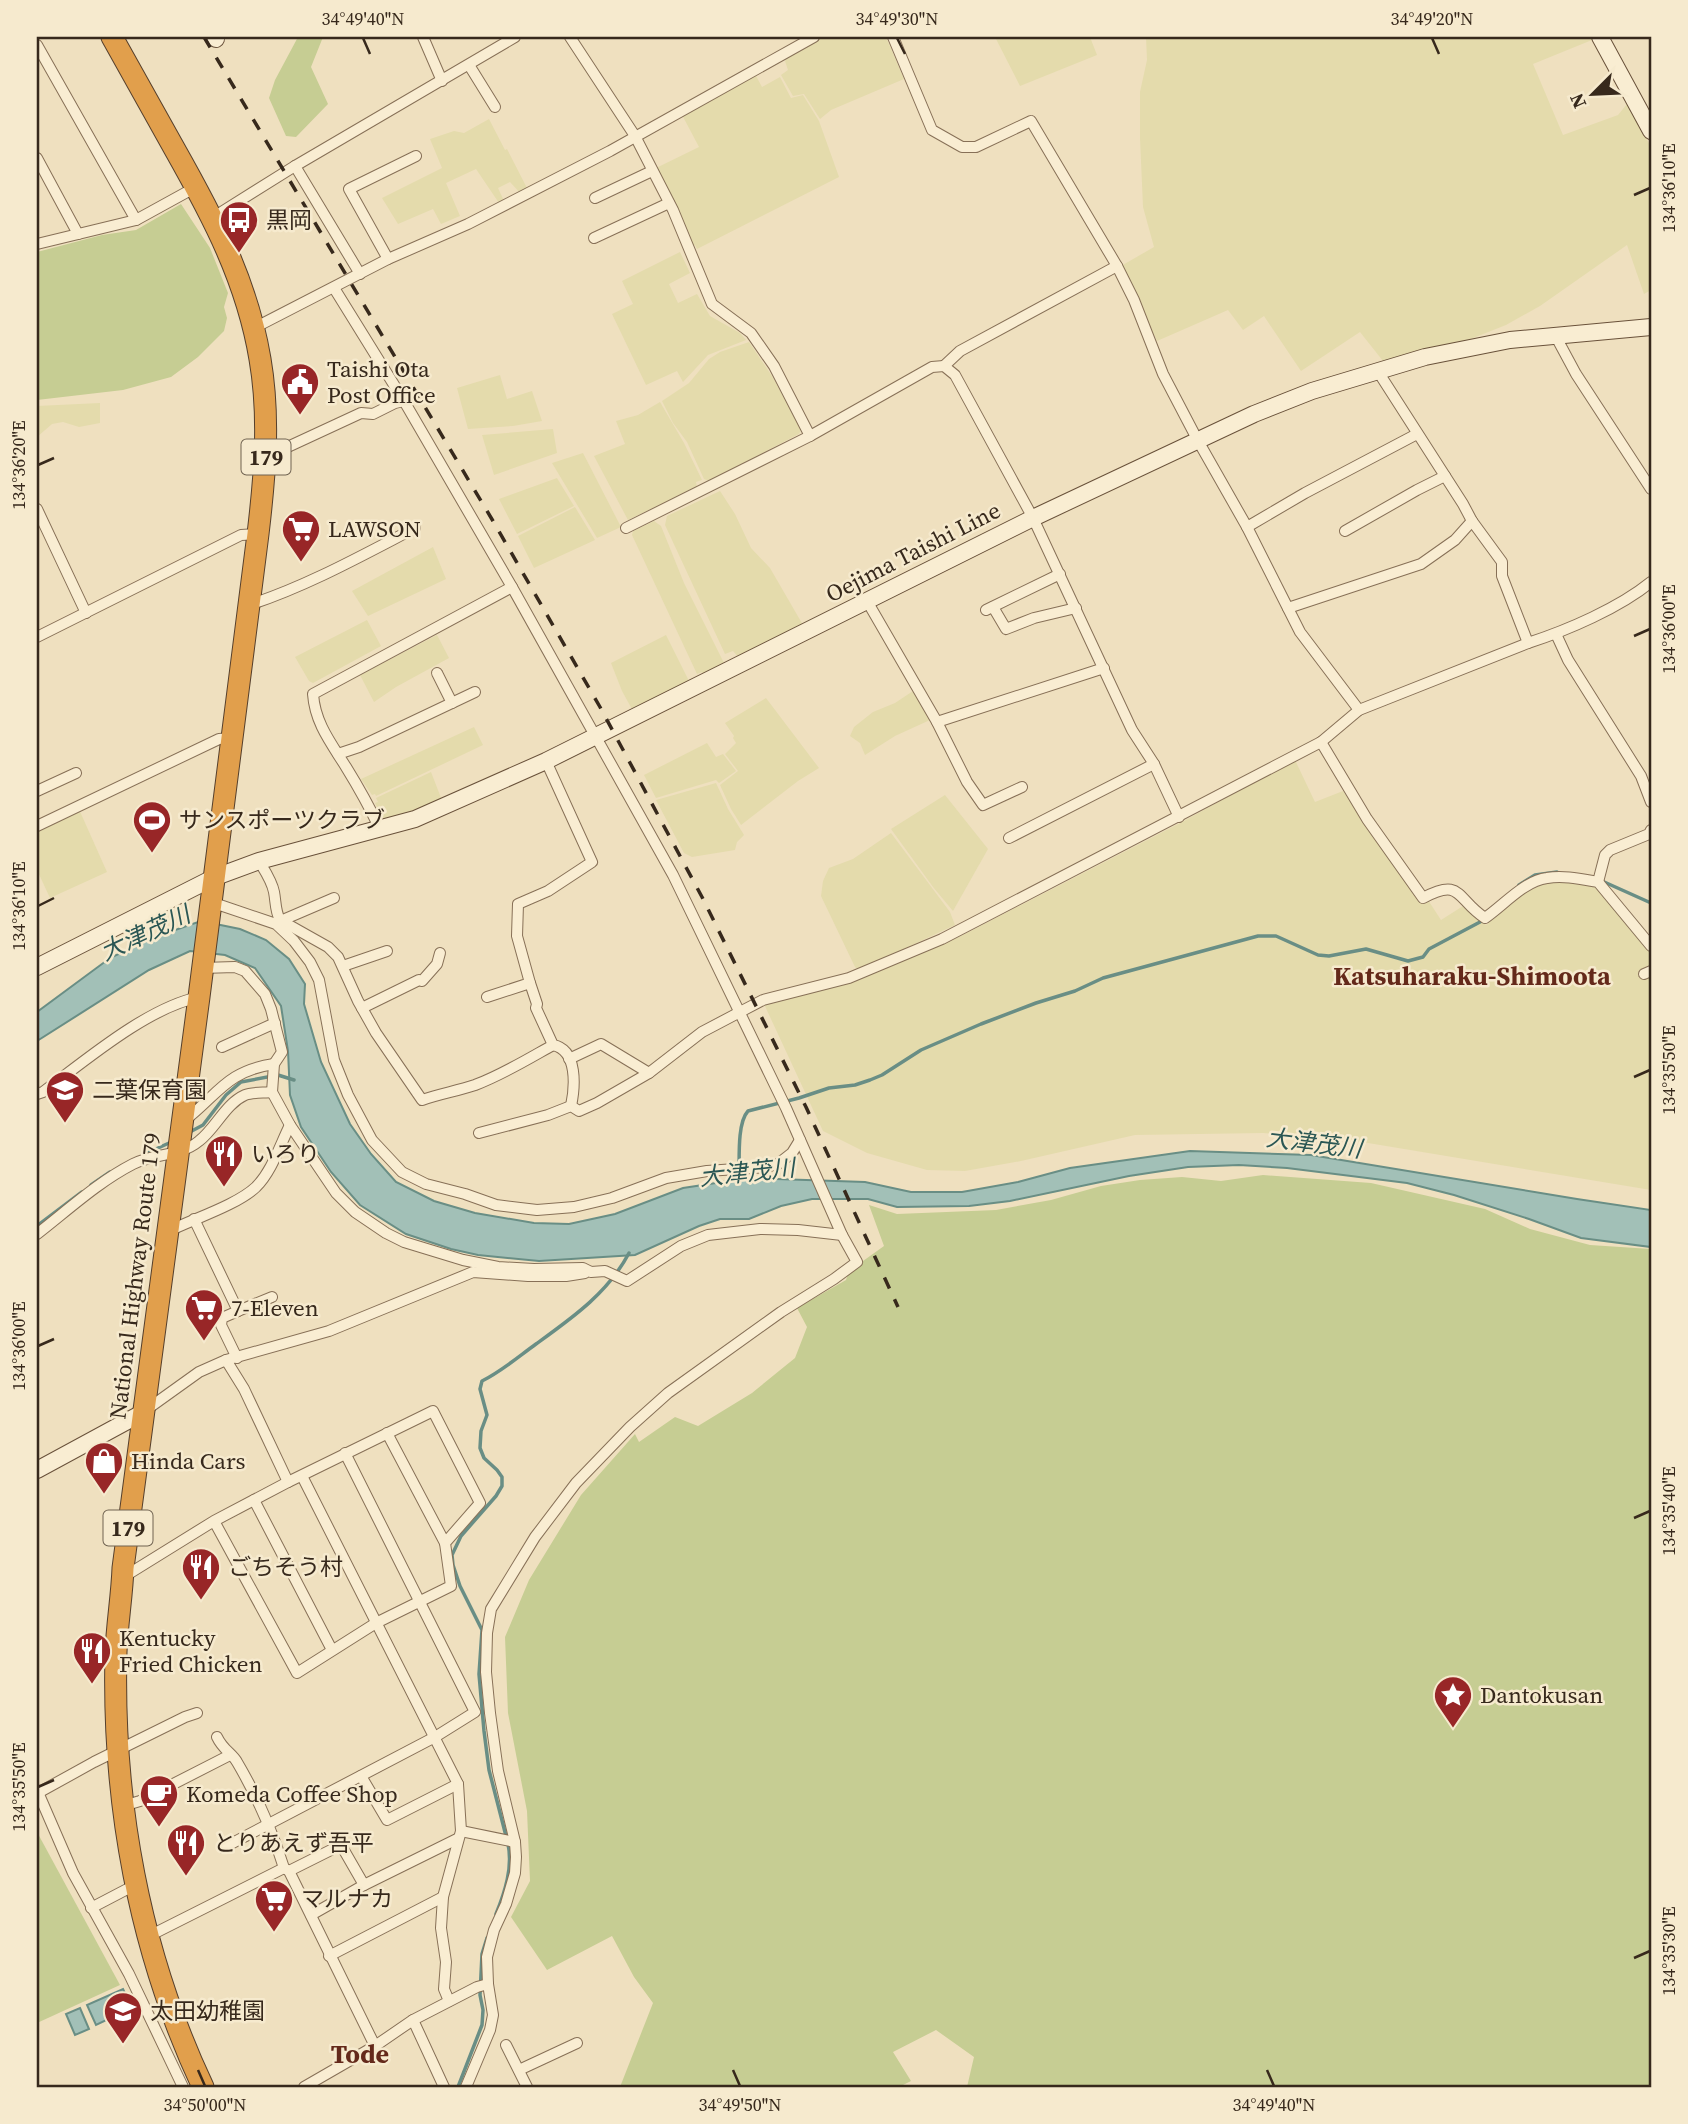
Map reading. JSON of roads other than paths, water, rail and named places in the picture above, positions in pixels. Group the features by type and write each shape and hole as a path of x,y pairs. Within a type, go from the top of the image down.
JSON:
{"highway":[{"name":"National Highway Route 179","path":"112,37 196,187 240,278 254,328 264,391 266,457 258,534 122,1578 116,1650 117,1750 135,1885 147,1937 172,2011 203,2087"}],"main road":[{"path":"1600,37 1651,131"},
{"name":"Oejima Taishi Line","path":"37,967 213,878 259,861 415,819 546,761 1033,518 1197,439 1312,391 1377,370 1510,340 1651,327"},
{"path":"37,1470 144,1412"}],"street":[{"path":"423,37 442,81"},
{"path":"212,218 515,37"},
{"path":"570,37 635,136 669,203 712,304 751,333 774,366 810,436"},
{"path":"254,328 388,259 468,224 635,136 788,46 814,37"},
{"path":"894,37 932,130 962,147 976,147 1031,121 1117,266 1134,300 1163,374 1247,527 1300,632 1359,710"},
{"path":"37,45 136,220"},
{"path":"469,65 495,107"},
{"path":"388,259 349,189 416,156"},
{"path":"37,158 78,234"},
{"path":"295,166 360,274"},
{"path":"595,198 653,171"},
{"path":"37,244 136,220 196,187"},
{"path":"594,238 669,203"},
{"path":"626,528 810,436 932,367 944,366 960,351 1117,266"},
{"path":"334,288 404,401 512,587 673,875 740,1012 842,1235 858,1262 781,1312 667,1393 604,1452 576,1483 535,1537 492,1609 487,1633 486,1672 498,1771 515,1842 515,1873 506,1904 494,1930 482,1985 493,2015 490,2031 466,2087"},
{"path":"1555,335 1576,374 1651,489"},
{"path":"944,366 955,375 1033,518 1132,730 1154,764 1179,817"},
{"path":"1377,370 1472,521 1502,562 1502,576 1528,643"},
{"path":"266,457 361,413 373,414 404,401"},
{"path":"1247,527 1417,435"},
{"path":"1345,531 1445,476"},
{"path":"37,509 86,613"},
{"path":"1288,608 1421,564 1455,540 1472,521"},
{"path":"249,605 280,596 415,528"},
{"path":"37,637 241,535 258,534"},
{"path":"1060,574 990,608 1006,629 1034,618 1076,608"},
{"path":"571,1105 579,1111 588,1107 649,1073 702,1032 763,1000 849,978 920,949 1321,742 1359,710 1556,634 1636,594 1651,582"},
{"path":"380,830 368,802 320,726 313,694 512,587"},
{"path":"867,601 937,722 967,782 983,806 1022,787"},
{"path":"1556,634 1574,670 1641,776 1651,802"},
{"path":"937,722 1104,668"},
{"path":"437,673 452,703"},
{"path":"338,754 359,747 475,692"},
{"path":"37,826 219,738 232,738"},
{"path":"1321,742 1367,819 1423,898 1441,888 1449,889 1482,916 1544,878 1599,878"},
{"path":"546,761 592,862 548,891 517,904 517,936 536,1008 553,1045"},
{"path":"1009,838 1154,764"},
{"path":"37,792 76,773"},
{"path":"1599,878 1605,855 1610,850 1649,834 1651,830"},
{"path":"259,861 274,892 278,922 310,962 319,980 334,1060 348,1095 372,1140 402,1172 426,1184 496,1205 537,1210 574,1207 612,1198 666,1178 778,1164 792,1153 800,1140"},
{"path":"1599,878 1651,946"},
{"path":"278,922 334,898"},
{"path":"211,905 278,922 328,947 338,957 362,1008 422,1100 474,1085 553,1045 559,1046 569,1059 575,1088 571,1105"},
{"path":"343,966 387,951"},
{"path":"362,1008 419,980 422,981 437,964 440,954"},
{"path":"181,1123 237,1074 274,1064 282,1052 265,994 245,971 234,967 203,964"},
{"path":"487,997 530,983"},
{"path":"37,1094 146,1019 186,1000 199,997"},
{"path":"222,1047 275,1023"},
{"path":"569,1059 601,1044 649,1073"},
{"path":"274,1064 272,1092 290,1125 336,1193 355,1212 386,1233 404,1242 498,1267 583,1268 591,1272"},
{"path":"37,1234 99,1186 135,1163 177,1153 199,1142 233,1104 246,1094 272,1092"},
{"path":"479,1133 548,1115 571,1105"},
{"path":"168,1231 233,1202 256,1187 269,1169 290,1125"},
{"path":"194,1219 238,1311"},
{"path":"144,1412 199,1372 232,1359 329,1331 473,1272 566,1276 605,1271 627,1281 681,1247 708,1236 760,1229 842,1235"},
{"path":"272,1297 222,1318 221,1325 244,1389 288,1482"},
{"path":"122,1578 214,1521 433,1411 480,1503 444,1543"},
{"path":"214,1521 297,1672 376,1623 451,1586 444,1543 387,1433"},
{"path":"345,1453 475,1712"},
{"path":"302,1476 458,1784 459,1835 443,1897 441,1928 446,1962 444,1989 449,2001"},
{"path":"254,1500 332,1650"},
{"path":"223,1848 435,1737 475,1712 490,1713"},
{"path":"183,2087 129,1974 73,1873 37,1792 117,1750 197,1713"},
{"path":"217,1737 230,1755 235,1757 270,1825 287,1870 375,2046"},
{"path":"123,1806 140,1801 230,1755"},
{"path":"361,1776 387,1820 458,1784"},
{"path":"311,1915 459,1835 515,1842"},
{"path":"147,1937 341,1845 365,1885"},
{"path":"91,1908 135,1885"},
{"path":"329,1956 443,1897"},
{"path":"304,2087 375,2046 413,2020 482,1985"},
{"path":"413,2020 444,2087"},
{"path":"519,2070 577,2043"},
{"path":"506,2045 527,2087"}],"water":[{"path":"201,921 240,929 266,940 289,959 305,984 304,1004 321,1062 350,1124 371,1154 396,1182 434,1201 475,1213 534,1223 569,1224 615,1214 683,1188 749,1178 865,1182 911,1192 962,1192 1018,1182 1070,1168 1190,1151 1311,1155 1651,1210 1651,1247 1581,1238 1454,1195 1407,1183 1287,1168 1239,1165 1188,1167 1129,1176 1010,1201 969,1206 897,1207 868,1199 812,1199 781,1206 749,1219 720,1219 635,1255 539,1261 478,1255 451,1249 406,1234 360,1205 331,1172 301,1127 290,1095 288,1051 281,1006 255,968 225,955 190,951 149,970 37,1041 37,1012 110,958 152,938"},
{"path":"123,1989 132,2008 96,2025 87,2005"},
{"path":"80,2008 89,2029 75,2035 66,2014"}],"waterway":[{"path":"1519,885 1535,875 1557,872"},
{"path":"1602,881 1651,903"},
{"name":"大津茂川","path":"739,1183 740,1135 748,1111 829,1088 870,1080 921,1050 981,1024 1075,991 1103,978 1258,936 1276,936 1318,955 1329,956 1366,949 1408,961 1423,957 1429,949 1480,922 1482,918"},
{"path":"188,1133 203,1125 226,1095 241,1082 278,1075 294,1080"},
{"path":"145,1154 169,1143"},
{"path":"91,1185 110,1172"},
{"path":"37,1226 82,1192"},
{"path":"506,1836 489,1770 484,1731 479,1674 482,1630 460,1586 452,1555 461,1536 502,1486 502,1477 484,1458 480,1448 481,1431 487,1415 480,1389 482,1381 510,1364 588,1304 611,1280 629,1253"},
{"path":"496,1914 510,1862 508,1844"},
{"path":"458,2087 482,2025 482,1954 487,1938"}],"railway":[{"path":"204,37 493,521 600,707 702,897 806,1107 898,1307"}],"place":[{"name":"黒岡","path":"239,254"},
{"name":"Taishi Ota Post Office","path":"300,416"},
{"name":"LAWSON","path":"301,563"},
{"name":"サンスポーツクラブ","path":"152,854"},
{"name":"二葉保育園","path":"65,1124"},
{"name":"いろり","path":"224,1188"},
{"name":"7-Eleven","path":"204,1342"},
{"name":"Hinda Cars","path":"104,1495"},
{"name":"ごちそう村","path":"201,1601"},
{"name":"Kentucky Fried Chicken","path":"92,1685"},
{"name":"Dantokusan","path":"1453,1729"},
{"name":"Komeda Coffee Shop","path":"159,1828"},
{"name":"とりあえず吾平","path":"186,1877"},
{"name":"マルナカ","path":"274,1933"},
{"name":"太田幼稚園","path":"123,2045"}],"district":[{"name":"Katsuharaku-Shimoota","path":"1472,976"},
{"name":"Tode","path":"360,2054"}]}
